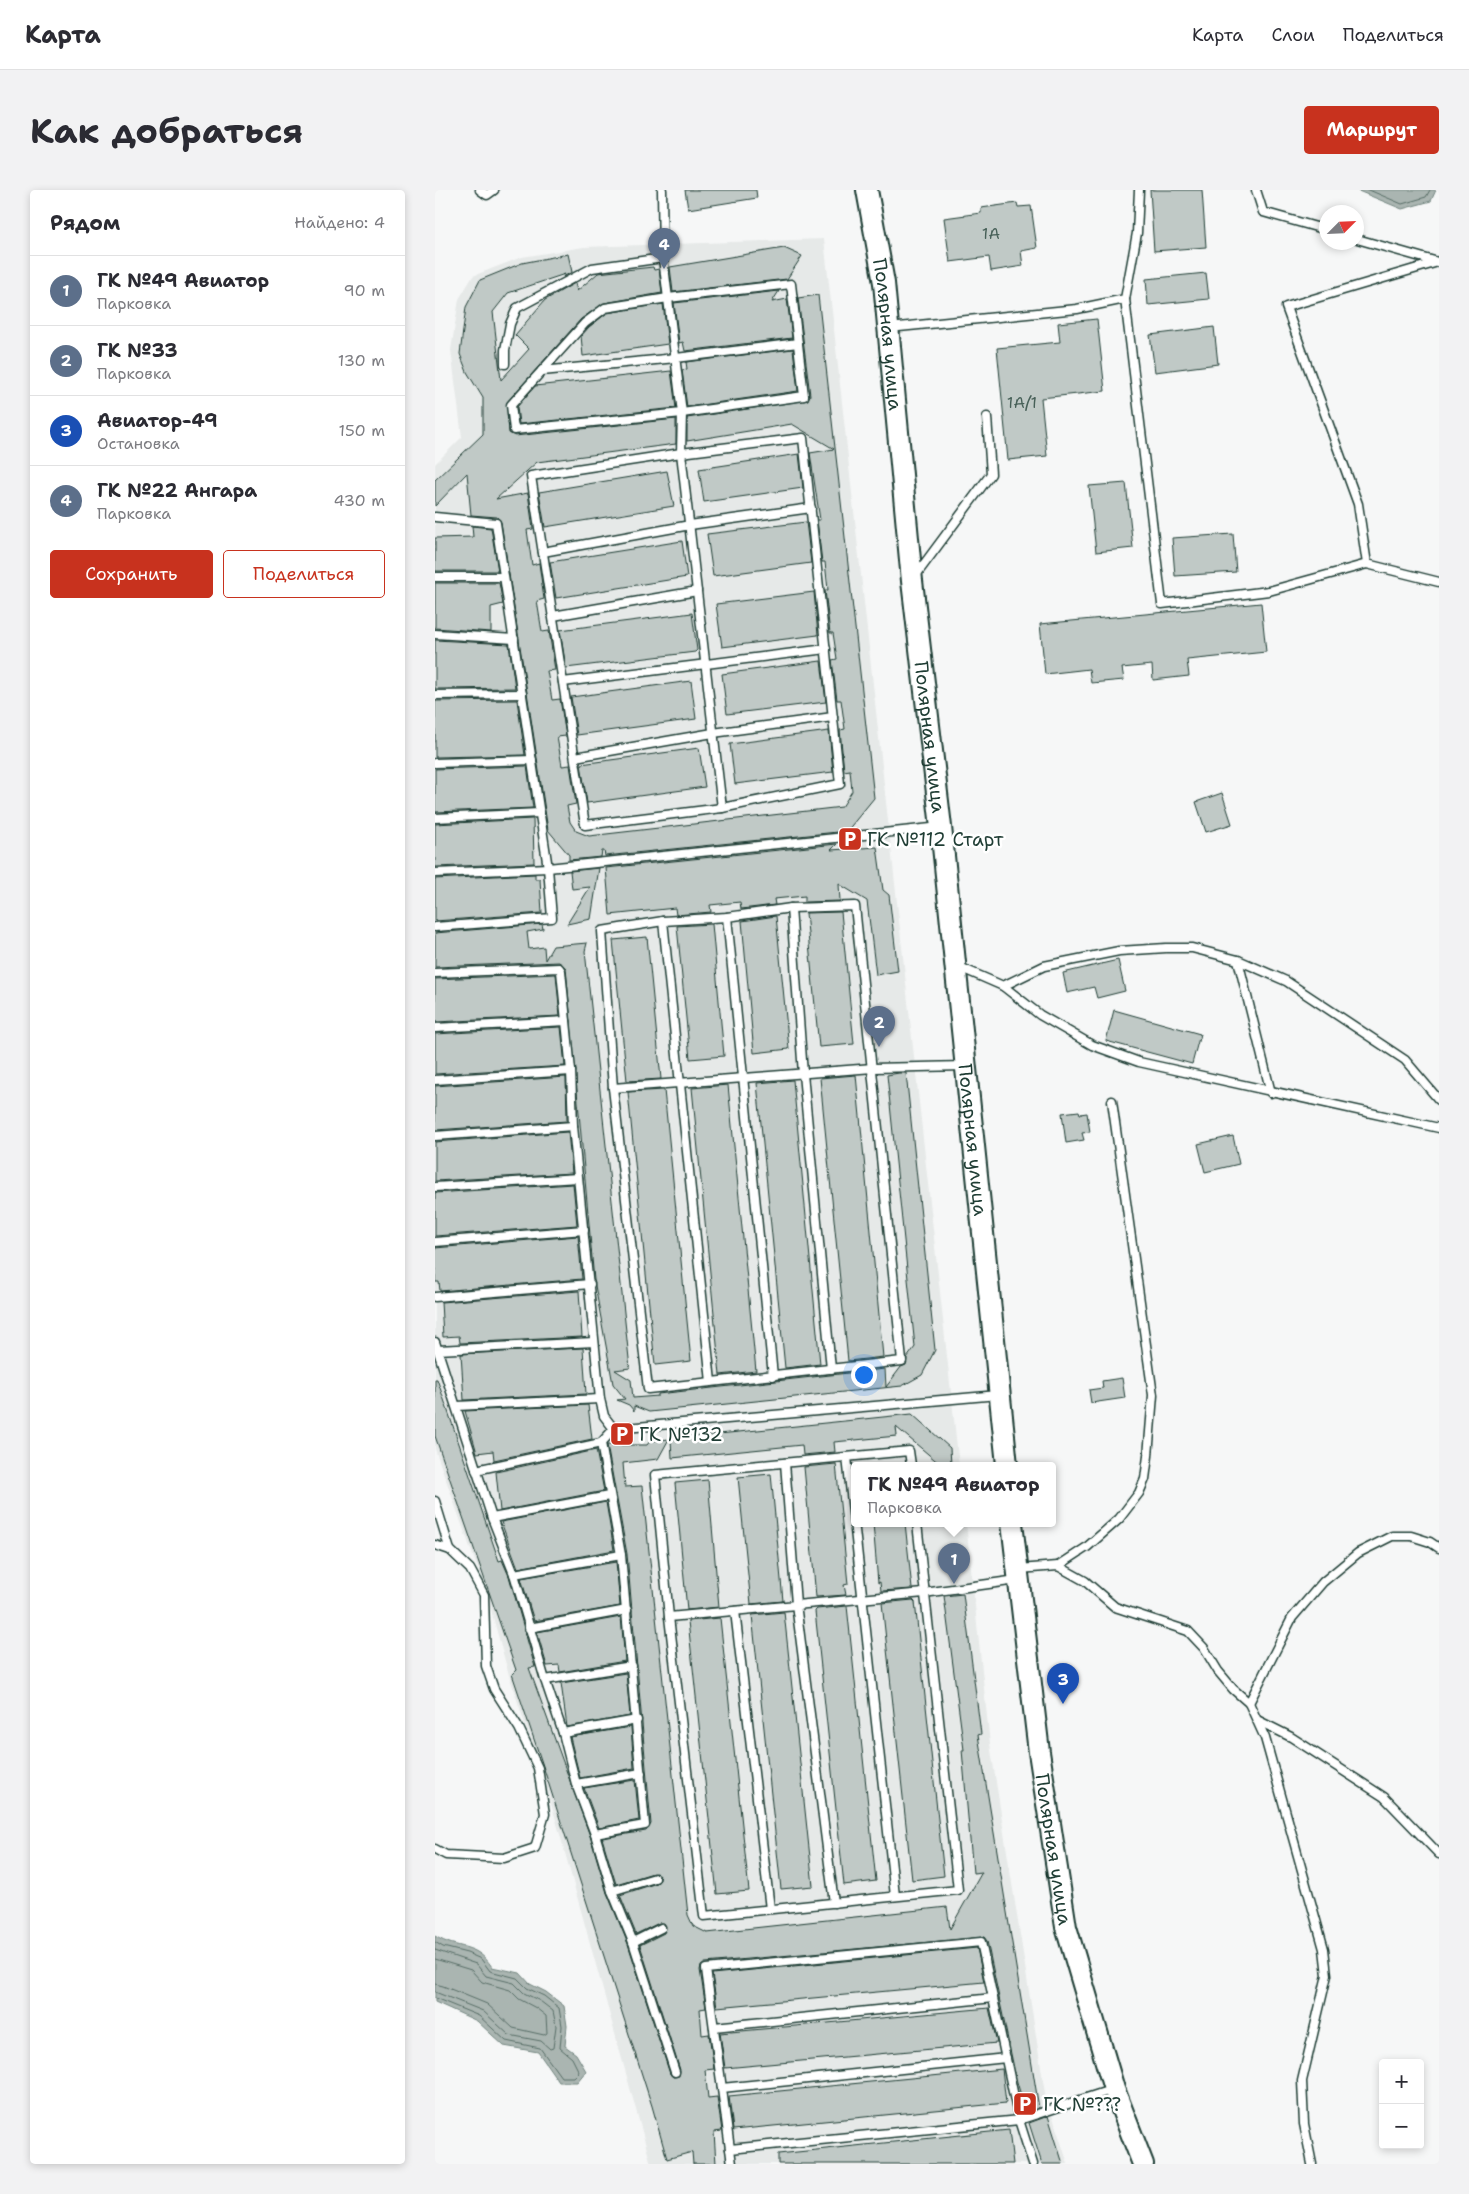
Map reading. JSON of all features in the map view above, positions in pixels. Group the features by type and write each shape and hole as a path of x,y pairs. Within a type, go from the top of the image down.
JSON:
{"main road":[{"name":"Полярная улица","path":"867,190 884,283 912,581 941,828 1007,1462"},
{"name":"Полярная улица","path":"1012,1527 1039,1752 1066,1928 1114,2089 1143,2164"}],"lane":[{"path":"480,190 487,195 494,190"},
{"path":"662,190 663,258 682,413 681,453 722,808"},
{"path":"1139,190 1137,233 1125,299 1162,604 1269,591 1367,564 1439,582"},
{"path":"1256,190 1263,212 1319,228"},
{"path":"1364,240 1438,262 1285,307 1358,504 1367,564"},
{"path":"505,364 505,350 510,324 517,308 591,268 663,258"},
{"path":"791,284 803,396 682,413 514,430 511,405 585,323 605,308 668,298 791,284"},
{"path":"888,328 1077,309 1125,299"},
{"path":"542,371 676,358 797,343"},
{"path":"912,581 951,525 991,474 987,417"},
{"path":"803,438 840,784 722,808 585,825 531,476 681,453 803,438"},
{"path":"543,552 690,526 811,508"},
{"path":"435,517 496,523 549,868 552,918 435,927"},
{"path":"435,577 504,576"},
{"path":"553,616 697,591"},
{"path":"435,634 514,639"},
{"path":"563,682 826,649"},
{"path":"435,695 522,694"},
{"path":"575,757 713,733 833,717"},
{"path":"435,764 532,760"},
{"path":"435,818 540,812"},
{"path":"435,873 549,868 941,828"},
{"path":"855,906 902,1361 648,1389 613,1088 602,931 663,921 727,917 791,908 855,906"},
{"path":"791,908 803,1074 831,1369"},
{"path":"727,917 773,1376"},
{"path":"663,921 711,1382"},
{"path":"1003,986 1045,966 1119,951 1192,948 1238,960 1285,981 1405,1060 1439,1100"},
{"path":"1238,960 1271,1093"},
{"path":"955,965 1003,986 1040,1015 1092,1045 1139,1062 1271,1093 1439,1128"},
{"path":"435,973 559,968 561,971 571,1071 573,1126 600,1399 604,1416 614,1429"},
{"path":"435,1028 566,1021"},
{"path":"613,1088 873,1068 965,1066"},
{"path":"435,1080 571,1071"},
{"path":"669,1617 924,1593 1058,1566 1087,1547 1119,1519 1139,1493 1145,1479 1153,1395 1112,1100"},
{"path":"435,1136 573,1126"},
{"path":"435,1187 578,1178"},
{"path":"435,1242 584,1230"},
{"path":"435,1297 590,1284"},
{"path":"594,1342 436,1346 492,1518 515,1574 529,1628 563,1733 576,1784 595,1834 612,1891 633,1942 675,2072"},
{"path":"476,1470 601,1443 614,1429 1000,1395"},
{"path":"457,1406 600,1399"},
{"path":"595,1834 645,1825 621,1555 601,1443"},
{"path":"911,1462 909,1451 655,1475 669,1617 705,1916 958,1890 917,1527"},
{"path":"847,1458 851,1496"},
{"path":"785,1463 796,1604 834,1902"},
{"path":"492,1518 609,1496"},
{"path":"435,1501 449,1550"},
{"path":"854,1527 895,1896"},
{"path":"1249,1703 1292,1618 1323,1582 1358,1553 1392,1536 1411,1536 1430,1542 1439,1548"},
{"path":"435,1545 449,1550 470,1569 483,1595 486,1666 494,1689 519,1728 539,1768 545,1814 535,1848 504,1858 447,1855 435,1849"},
{"path":"515,1574 621,1555"},
{"path":"1058,1566 1085,1581 1115,1607 1188,1631 1204,1648 1228,1683 1249,1703 1265,1738 1324,1949 1327,1975 1303,2081 1304,2124 1312,2164"},
{"path":"529,1628 627,1610"},
{"path":"735,1610 770,1909"},
{"path":"545,1680 632,1666"},
{"path":"563,1733 637,1720"},
{"path":"1257,1720 1291,1737 1384,1797 1439,1854"},
{"path":"576,1784 641,1773"},
{"path":"612,1891 655,1878"},
{"path":"633,1942 661,1928"},
{"path":"732,2164 706,1969 981,1942 1019,2120 1033,2164"},
{"path":"713,2027 993,1998"},
{"path":"722,2088 1006,2058"},
{"path":"730,2149 1019,2120 1114,2089"}],"shaded area":[{"path":"824,239 959,1462 851,1462 851,1527 966,1527 990,1744 1045,2093 1068,2164 651,2164 554,1813 509,1675 486,1592 435,1449 435,464 462,437 451,350 459,299 473,276 522,257 584,247"}],"water":[{"path":"1356,190 1436,190 1431,201 1402,209"},
{"path":"435,1936 443,1941 479,1953 492,1967 520,1973 530,1984 546,1992 564,2006 567,2026 565,2046 576,2054 586,2071 577,2082 559,2082 538,2052 504,2046 477,2021 435,2002"}],"building":[{"path":"685,190 756,190 757,198 688,209"},
{"path":"1150,190 1202,190 1206,247 1154,251"},
{"path":"1017,203 1018,207 1031,206 1037,248 1021,251 1023,266 991,271 989,257 950,262 944,218 981,213 981,208"},
{"path":"784,248 802,256 787,279 673,292 670,267"},
{"path":"568,254 572,272 563,277 565,274 508,293 493,312 501,380 529,349 515,335 545,300 575,283 577,291 598,273 653,267 654,270 659,269 662,293 604,303 581,319 507,402 509,433 515,436 676,419 676,444 537,462 496,499 528,493 533,529 527,530 532,565 539,563 544,599 537,601 542,632 549,631 555,670 547,671 552,700 560,699 566,736 557,737 562,766 570,765 576,804 567,806 570,822 576,831 589,836 842,807 852,791 850,770 844,771 840,730 845,729 841,700 837,700 832,660 837,659 833,633 830,633 825,590 828,590 825,562 822,562 817,520 820,520 810,453 834,449 792,424 687,441 687,418 808,400 810,395 798,298 818,295 874,798 847,831 605,856 604,851 602,851 601,857 569,860 569,855 548,830 501,522 497,517 471,515 467,473 435,506 435,480 483,434 483,398 467,372 460,354 466,307 480,280 522,263"},
{"path":"1206,273 1209,299 1148,305 1146,279"},
{"path":"779,291 772,302 787,299 792,338 685,351 683,342 679,343 674,303"},
{"path":"663,304 668,344 583,356 581,336 607,313"},
{"path":"1097,319 1105,391 1041,398 1047,456 1008,460 997,348 1060,342 1058,323"},
{"path":"1214,327 1218,364 1155,372 1150,335"},
{"path":"793,349 798,391 687,407 682,370 687,369 686,362"},
{"path":"671,371 676,408 519,424 517,407 535,386"},
{"path":"799,454 803,488 704,502 699,469"},
{"path":"667,471 674,506 545,527 539,492"},
{"path":"1126,483 1133,548 1096,552 1089,486"},
{"path":"806,522 811,563 713,576 707,534"},
{"path":"472,526 491,528 498,571 435,571 435,538 473,537"},
{"path":"1233,534 1236,572 1175,576 1172,538"},
{"path":"682,541 687,577 556,598 550,562"},
{"path":"435,583 499,583 503,604 491,607 491,632 435,628"},
{"path":"814,592 818,635 722,647 716,604"},
{"path":"1261,603 1266,652 1187,660 1189,676 1153,680 1152,665 1122,668 1124,680 1091,683 1089,669 1045,674 1040,624"},
{"path":"692,613 697,650 695,652 566,668 560,630"},
{"path":"435,640 509,644 515,688 435,689"},
{"path":"821,661 826,702 727,714 722,674"},
{"path":"691,681 696,719 577,735 571,697"},
{"path":"517,700 525,755 435,757 435,701"},
{"path":"829,731 833,772 735,784 730,744"},
{"path":"699,748 705,787 587,803 581,764"},
{"path":"527,766 533,808 435,812 435,769"},
{"path":"1222,793 1232,824 1206,832 1196,802"},
{"path":"533,819 534,863 435,867 435,824"},
{"path":"837,844 831,850 877,847 883,890 889,895 898,971 876,975 867,901 839,884 840,901 805,902 805,896 774,899 775,905 741,909 740,902 710,905 711,912 676,915 675,908 610,915 606,868"},
{"path":"599,868 591,919 567,924 590,887 572,889 570,871"},
{"path":"535,874 535,879 540,879 542,913 435,921 435,879"},
{"path":"841,912 854,1044 819,1047 806,913"},
{"path":"776,916 789,1049 754,1053 742,921"},
{"path":"542,924 543,929 527,932 529,949 544,947 545,960 553,946 587,943 585,951 630,1368 615,1370 631,1380 633,1398 885,1369 886,1387 901,1367 906,1365 907,1358 915,1347 887,1075 899,1073 906,1073 935,1350 922,1375 902,1386 649,1412 634,1406 634,1411 629,1405 617,1400 625,1399 613,1384 594,1280 566,968 559,962 435,967 435,933"},
{"path":"712,924 724,1056 690,1059 677,926"},
{"path":"647,937 661,1079 627,1081 613,940"},
{"path":"1118,960 1125,991 1097,998 1094,987 1067,993 1063,973"},
{"path":"556,974 560,1016 435,1022 435,979"},
{"path":"1114,1010 1200,1034 1192,1064 1106,1041"},
{"path":"561,1027 565,1066 435,1074 435,1034"},
{"path":"856,1075 883,1357 848,1361 820,1078"},
{"path":"566,1077 567,1121 435,1130 435,1086"},
{"path":"793,1080 820,1364 785,1368 757,1083"},
{"path":"728,1085 756,1371 720,1375 692,1088"},
{"path":"664,1090 691,1361 655,1365 628,1092"},
{"path":"1079,1111 1080,1114 1087,1113 1090,1132 1082,1133 1084,1140 1066,1143 1062,1113"},
{"path":"568,1132 572,1173 435,1181 435,1142"},
{"path":"1233,1136 1239,1164 1205,1172 1198,1144"},
{"path":"573,1184 577,1225 435,1236 435,1193"},
{"path":"578,1236 582,1279 440,1291 439,1282 435,1282 435,1248"},
{"path":"579,1291 582,1337 460,1343 459,1336 443,1337 441,1302"},
{"path":"583,1348 586,1394 464,1400 461,1354"},
{"path":"1122,1378 1125,1398 1091,1403 1089,1390 1103,1388 1102,1381"},
{"path":"435,1379 437,1379 499,1561 502,1560 509,1576 535,1667 529,1668 590,1836 607,1893 628,1944 670,2074 673,2077 679,2076 680,2070 640,1945 664,1933 666,1926 664,1923 659,1923 636,1934 620,1895 657,1883 660,1880 660,1876 653,1873 616,1884 602,1838 646,1831 651,1824 627,1554 607,1445 647,1445 650,1441 669,1439 658,1459 623,1463 625,1487 642,1486 688,1915 693,1926 707,1933 947,1907 950,1929 982,1872 973,1873 962,1750 964,1750 944,1596 963,1594 981,1734 978,1735 1039,2108 1026,2112 1017,2082 987,1941 984,1937 705,1963 701,1966 700,1970 706,2008 700,2009 702,2035 709,2034 714,2069 705,2070 708,2098 717,2097 722,2131 714,2132 716,2164 693,2164 692,2152 667,2159 652,2106 512,1674 516,1670 435,1436"},
{"path":"588,1405 592,1439 494,1460 493,1451 477,1453 465,1411"},
{"path":"912,1414 950,1448 951,1462 937,1462 896,1427 897,1436 834,1442 835,1452 803,1455 802,1445 672,1458 671,1439"},
{"path":"596,1450 604,1491 500,1511 496,1472"},
{"path":"836,1464 848,1584 844,1585 846,1595 816,1597 804,1467"},
{"path":"771,1474 783,1601 751,1604 738,1477"},
{"path":"708,1480 719,1607 687,1610 675,1483"},
{"path":"606,1502 614,1550 518,1568 501,1522"},
{"path":"873,1527 905,1527 912,1589 881,1591 880,1582 878,1583"},
{"path":"616,1562 620,1606 534,1621 521,1578"},
{"path":"913,1600 915,1602 944,1876 912,1880 882,1603"},
{"path":"847,1606 876,1881 844,1885 815,1611 817,1609"},
{"path":"784,1612 813,1886 781,1889 752,1615"},
{"path":"621,1617 625,1661 560,1672 559,1665 547,1666 537,1632"},
{"path":"720,1618 749,1891 717,1894 688,1621"},
{"path":"626,1673 630,1716 567,1727 561,1683"},
{"path":"631,1727 634,1768 580,1778 570,1737"},
{"path":"635,1780 639,1820 599,1828 584,1788"},
{"path":"977,1948 984,1982 717,2007 712,1974"},
{"path":"989,2008 997,2043 725,2068 720,2033"},
{"path":"1002,2069 1006,2103 733,2130 729,2096"},
{"path":"1048,2116 1063,2164 1042,2164 1029,2123"},
{"path":"1009,2130 1013,2164 778,2164 778,2154"}],"place":[{"name":"ГК №22 Ангара","path":"664,269"},
{"name":"ГК №112 Старт","path":"850,839"},
{"name":"ГК №33","path":"879,1047"},
{"name":"ГК №132","path":"622,1434"},
{"name":"ГК №49 Авиатор","path":"954,1584"},
{"name":"Авиатор-49","path":"1063,1704"},
{"name":"ГК №???","path":"1025,2104"}]}
